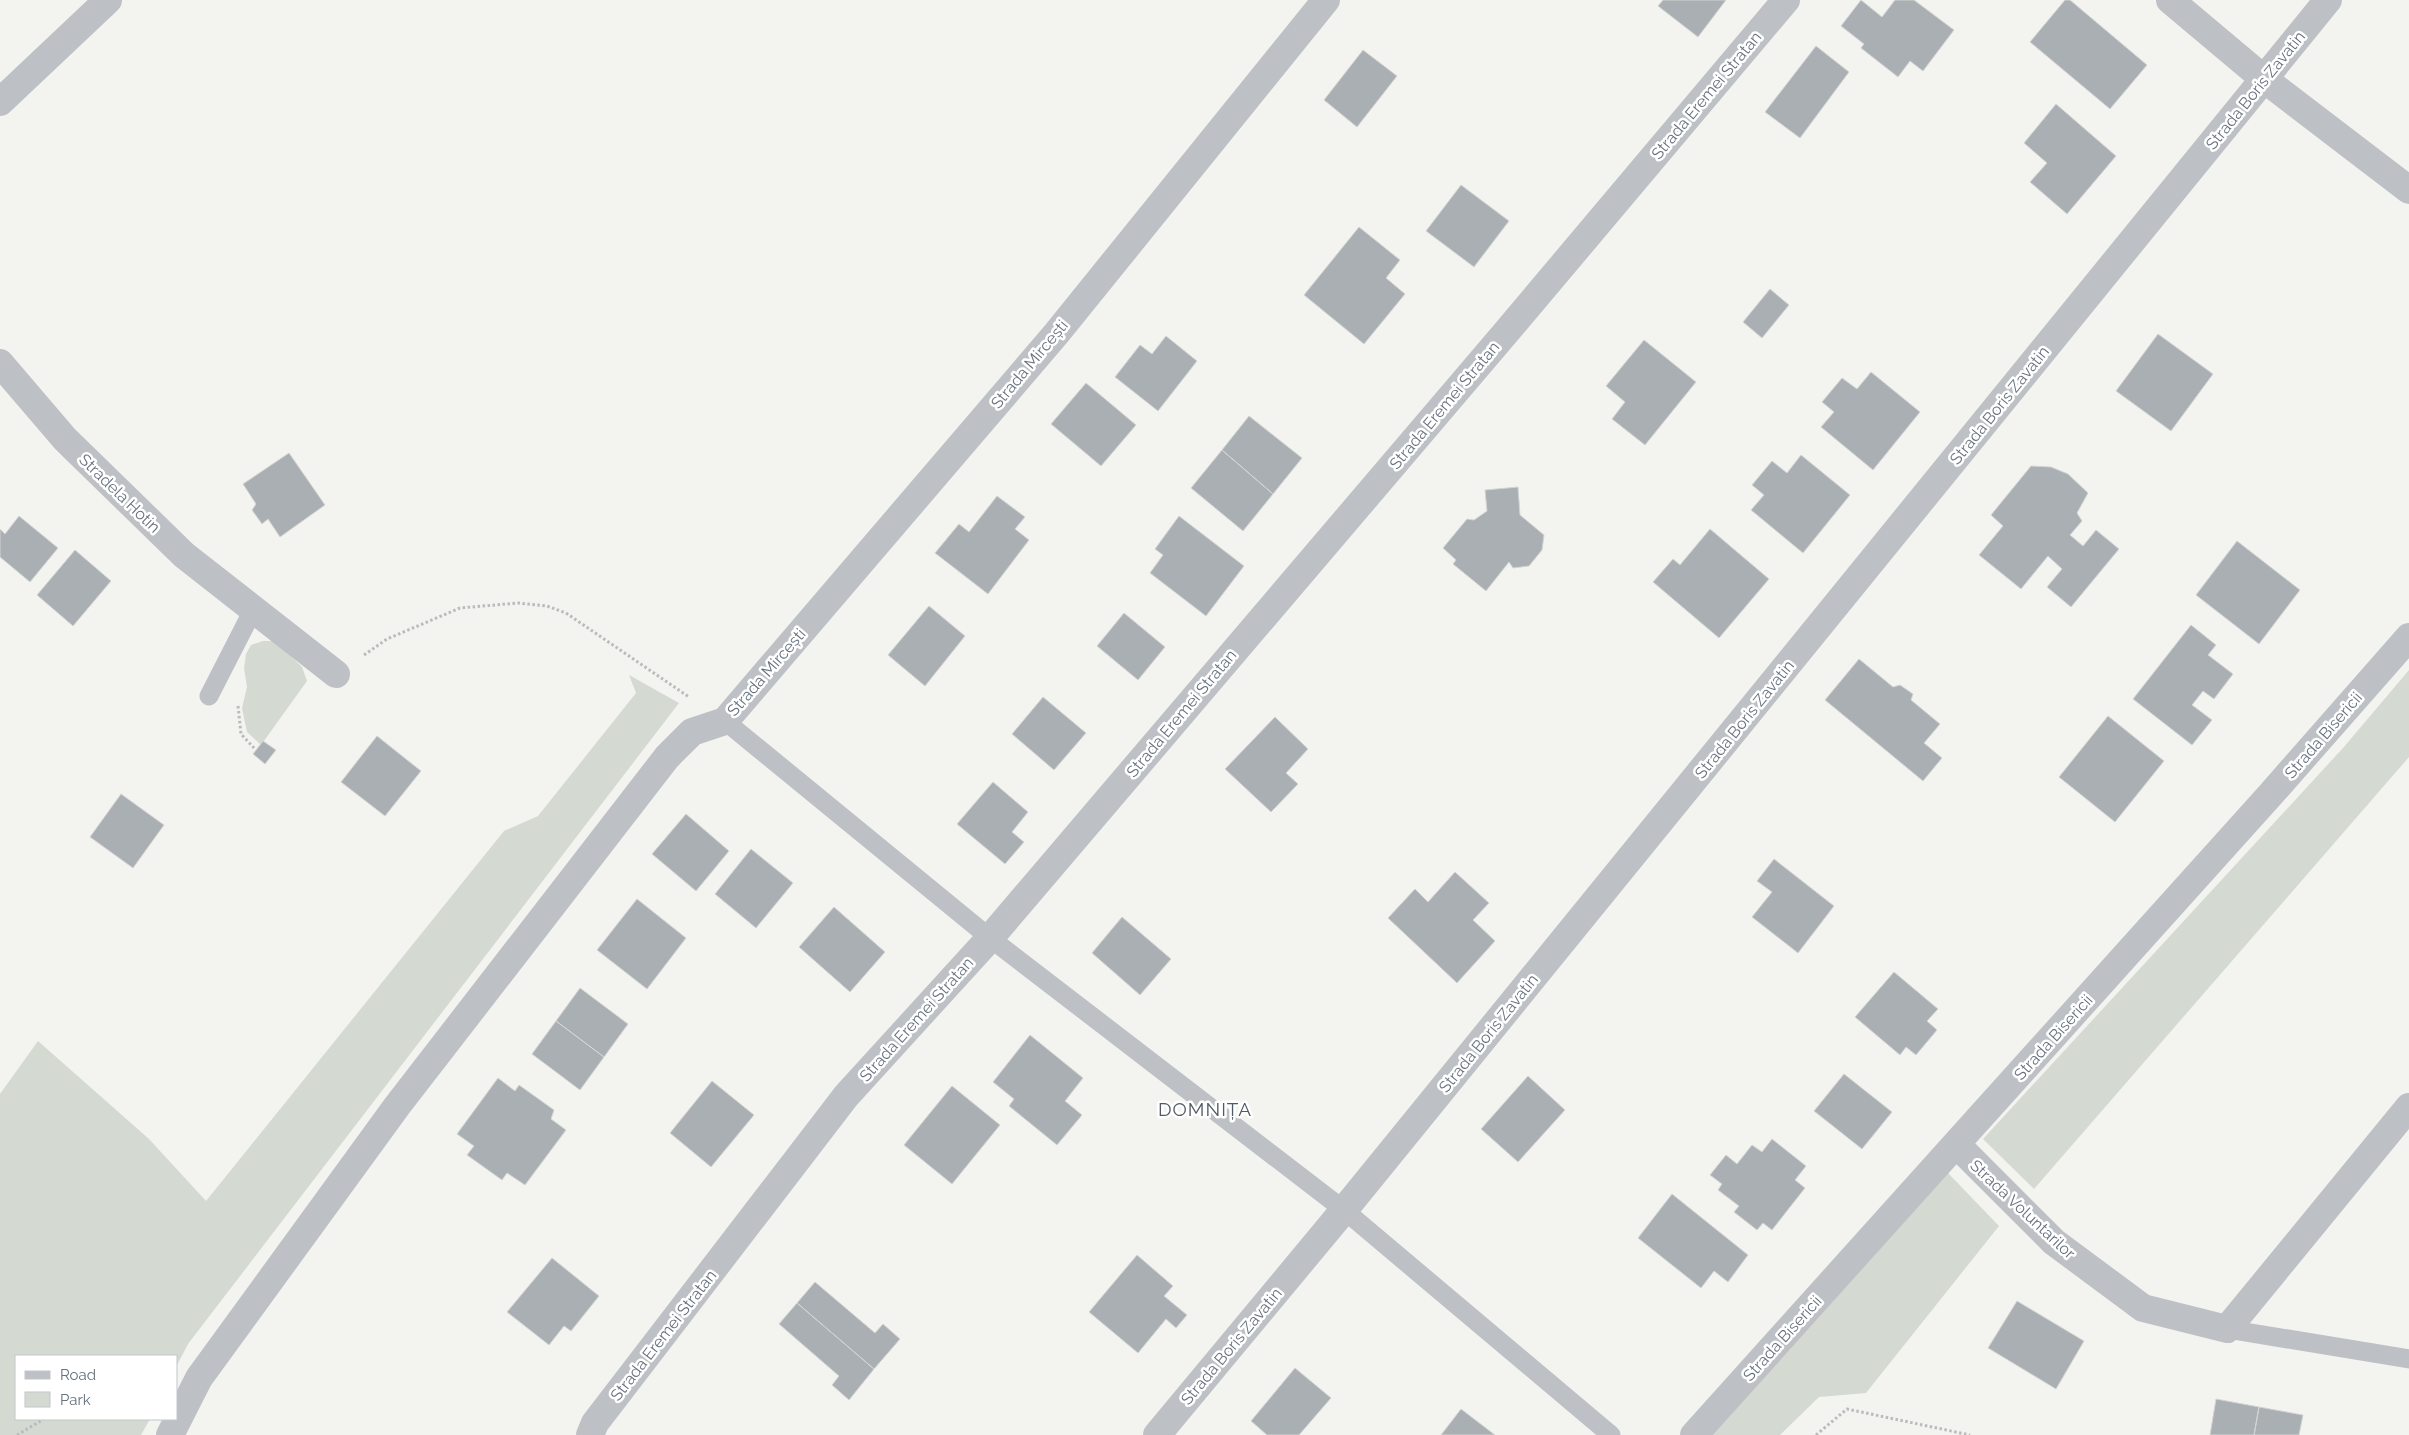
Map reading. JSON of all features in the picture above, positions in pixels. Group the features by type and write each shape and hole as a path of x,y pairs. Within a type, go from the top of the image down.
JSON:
{"street":[{"path":"0,102 108,0"},
{"name":"Strada Mircești","path":"725,721 1056,334 1326,0"},
{"name":"Strada Eremei Stratan","path":"590,1435 595,1423 846,1096 990,938 1514,323 1786,0"},
{"path":"2170,0 2264,79 2409,190"},
{"name":"Strada Boris Zavatin","path":"1157,1435 1344,1210 2328,0"},
{"name":"Stradela Hotin","path":"0,363 65,439 184,555 336,674"},
{"name":"Strada Bisericii","path":"1694,1435 2271,794 2409,637"},
{"path":"178,1419 199,1378 391,1114 667,758 692,732 725,721"},
{"path":"2227,1329 2409,1107"},
{"name":"Strada Voluntarilor","path":"1956,1144 2054,1242 2143,1308 2227,1329"},
{"path":"170,1435 178,1420"}],"lane":[{"path":"209,696 253,610"},
{"path":"725,721 990,938 1344,1210 1611,1435"},
{"name":"Strada Voluntarilor","path":"2227,1329 2409,1359"}],"path":[{"path":"336,674 387,639 460,608 518,603 547,606 566,613 725,721"},
{"path":"1816,1435 1847,1409 1970,1435"},
{"path":"17,1435 42,1420"}],"green space":[{"path":"263,641 276,641 302,667 307,681 261,745 247,732 242,708 247,687 244,668 246,654 251,645"},
{"path":"2409,670 2409,757 2034,1189 1983,1139 2343,748"},
{"path":"629,675 679,703 188,1344 178,1363 178,1355 15,1355 15,1420 149,1420 141,1435 0,1435 0,1094 38,1041 149,1139 206,1201 504,831 538,816 636,693"},
{"path":"1948,1173 1999,1226 1866,1393 1819,1397 1780,1435 1709,1435"}],"building":[{"path":"1663,0 1726,0 1698,37 1658,6"},
{"path":"1861,0 1882,17 1895,0 1914,0 1954,30 1923,71 1910,61 1898,77 1861,48 1864,44 1841,26"},
{"path":"2065,0 2070,0 2147,65 2110,109 2030,42"},
{"path":"1816,46 1849,72 1800,138 1765,112"},
{"path":"1363,50 1397,76 1357,127 1324,100"},
{"path":"2056,104 2116,156 2067,214 2030,182 2047,163 2024,143"},
{"path":"1461,185 1509,221 1474,267 1426,231"},
{"path":"1359,227 1400,260 1386,278 1405,294 1364,344 1304,295"},
{"path":"1770,289 1789,305 1762,338 1743,322"},
{"path":"2158,334 2213,374 2171,431 2116,391"},
{"path":"1166,336 1197,361 1158,411 1115,377 1140,345 1152,354"},
{"path":"1644,340 1696,382 1645,445 1612,419 1625,402 1606,386"},
{"path":"1871,372 1920,412 1873,470 1821,427 1834,412 1822,402 1842,378 1857,389"},
{"path":"1086,383 1136,425 1101,466 1051,424"},
{"path":"1249,416 1302,458 1273,494 1222,450"},
{"path":"1222,450 1273,494 1243,531 1191,488"},
{"path":"289,453 325,505 280,537 268,519 262,524 252,510 256,504 243,484"},
{"path":"1801,455 1850,495 1803,553 1751,510 1764,495 1752,485 1772,461 1787,473"},
{"path":"2031,466 2051,467 2068,474 2088,493 2077,513 2082,521 2070,535 2083,546 2096,530 2119,549 2071,607 2047,587 2062,569 2048,556 2021,589 1979,555 2003,526 1991,515"},
{"path":"1518,487 1520,515 1544,535 1542,550 1529,566 1513,568 1509,562 1486,591 1453,564 1456,560 1443,548 1467,519 1474,520 1487,511 1485,490"},
{"path":"997,496 1025,517 1015,529 1029,540 988,594 935,553 959,524 969,532"},
{"path":"19,516 58,548 30,582 0,557 0,529 5,534"},
{"path":"1179,516 1244,566 1206,616 1150,573 1163,555 1155,549"},
{"path":"1710,529 1769,579 1719,638 1653,582 1673,559 1680,565"},
{"path":"2237,541 2300,590 2259,644 2196,595"},
{"path":"75,550 111,581 73,626 37,595"},
{"path":"929,606 965,636 925,686 888,655"},
{"path":"1124,613 1165,647 1138,680 1097,646"},
{"path":"2191,625 2216,645 2208,655 2233,674 2214,699 2203,691 2192,705 2212,720 2192,745 2133,699"},
{"path":"1859,659 1893,687 1900,685 1913,694 1911,700 1940,724 1924,743 1942,758 1923,781 1825,700"},
{"path":"1043,697 1086,733 1054,770 1012,734"},
{"path":"2108,716 2164,761 2115,822 2059,777"},
{"path":"1275,717 1308,749 1286,773 1298,784 1271,812 1225,769"},
{"path":"377,736 421,771 385,816 341,782"},
{"path":"263,741 276,750 265,764 253,754"},
{"path":"993,782 1028,812 1012,832 1024,842 1005,864 957,824"},
{"path":"121,794 164,825 133,868 90,837"},
{"path":"686,814 729,851 696,891 652,854"},
{"path":"751,849 793,883 756,928 715,894"},
{"path":"1774,859 1834,906 1798,953 1752,917 1772,892 1757,881"},
{"path":"1455,872 1489,903 1473,920 1495,941 1457,983 1388,918 1415,889 1428,902"},
{"path":"637,899 686,938 647,989 597,950"},
{"path":"834,907 885,952 850,992 799,947"},
{"path":"1122,917 1171,959 1140,995 1092,953"},
{"path":"1894,972 1938,1009 1927,1021 1937,1030 1916,1055 1906,1047 1900,1055 1855,1017"},
{"path":"580,988 628,1024 604,1057 556,1021"},
{"path":"556,1021 604,1057 580,1090 532,1054"},
{"path":"1030,1035 1083,1078 1065,1101 1082,1115 1057,1145 1009,1106 1014,1099 993,1082"},
{"path":"1844,1074 1892,1112 1862,1149 1814,1111"},
{"path":"1528,1076 1565,1110 1518,1162 1481,1129"},
{"path":"498,1078 515,1091 519,1085 554,1110 551,1119 566,1130 525,1185 507,1173 502,1180 467,1155 474,1146 457,1134"},
{"path":"712,1081 754,1115 711,1167 670,1133"},
{"path":"952,1086 1000,1125 952,1184 904,1145"},
{"path":"1772,1139 1806,1166 1795,1180 1805,1188 1772,1230 1763,1223 1757,1230 1734,1212 1739,1206 1718,1190 1722,1184 1710,1175 1726,1155 1737,1164 1752,1145 1762,1152"},
{"path":"1672,1194 1748,1255 1728,1282 1714,1271 1701,1288 1638,1238"},
{"path":"1137,1255 1173,1286 1164,1296 1187,1315 1176,1328 1166,1319 1138,1353 1089,1312"},
{"path":"552,1258 599,1296 571,1331 564,1326 549,1345 507,1312"},
{"path":"815,1282 875,1333 883,1324 900,1339 874,1369 797,1303"},
{"path":"2017,1301 2084,1341 2056,1389 1988,1348"},
{"path":"797,1303 874,1369 849,1400 832,1385 839,1376 779,1324"},
{"path":"1295,1368 1331,1398 1299,1435 1267,1435 1251,1421"},
{"path":"2216,1399 2259,1407 2254,1435 2210,1435"},
{"path":"2259,1407 2303,1415 2299,1435 2254,1435"},
{"path":"1461,1409 1495,1435 1441,1435"}],"district":[{"name":"DOMNIȚA","path":"1205,1109"}]}
